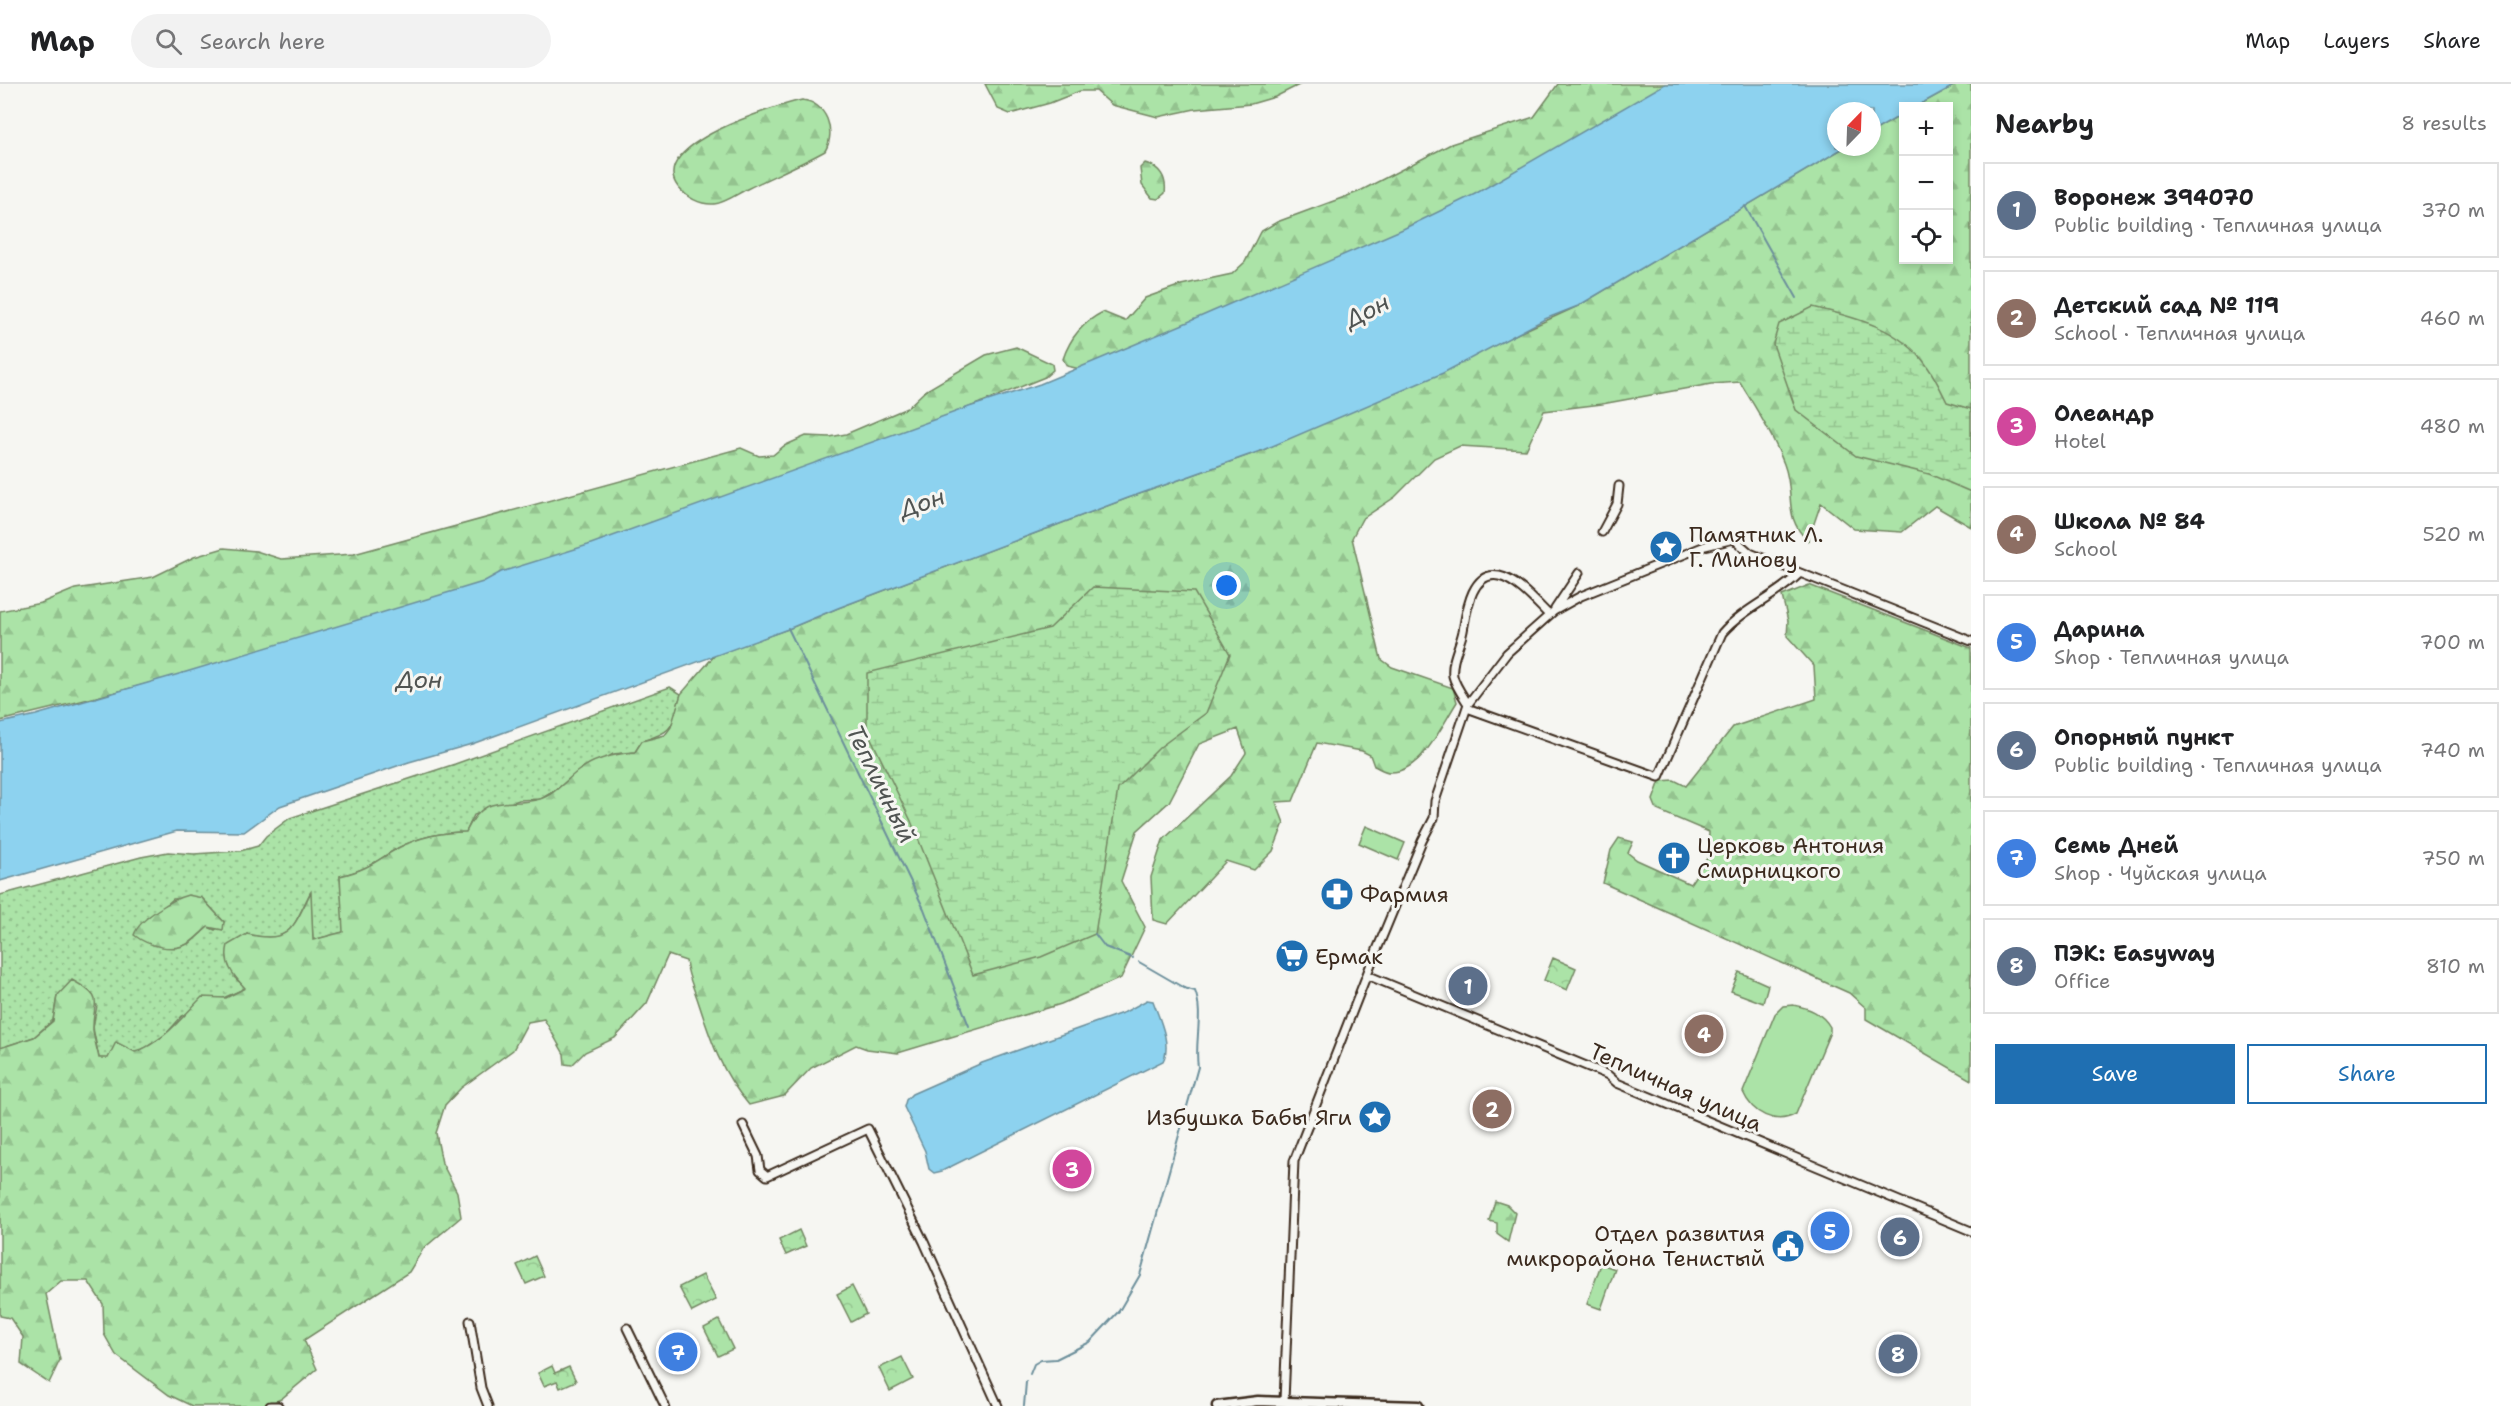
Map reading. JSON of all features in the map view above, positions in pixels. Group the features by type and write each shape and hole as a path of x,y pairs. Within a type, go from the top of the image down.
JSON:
{"street":[{"path":"1602,532 1617,504 1618,486"},
{"path":"1551,613 1581,596 1705,546 1734,539 1750,553 1971,640"},
{"path":"1284,1401 1294,1161 1367,975 1422,841 1434,818 1435,801 1467,706 1507,653 1551,613 1580,573"},
{"path":"1551,613 1508,580 1497,575 1485,578 1475,588 1467,604 1453,668 1454,679 1467,706 1659,777 1722,633 1734,620 1790,583 1800,573"},
{"name":"Тепличная улица","path":"1367,975 1608,1075 1617,1083 1798,1160 1892,1196 1971,1231"},
{"path":"744,1125 758,1156 760,1170 767,1176 868,1129 924,1242 998,1406"},
{"path":"470,1321 481,1388 488,1406"},
{"path":"627,1329 665,1406"},
{"path":"1217,1406 1284,1401 1418,1406"},
{"path":"270,1406 278,1406"}],"green space":[{"path":"985,84 1301,84 1275,97 1251,104 1195,109 1158,117 1112,105 1096,91 1080,91 1050,103 1010,114 998,109"},
{"path":"1558,84 1676,84 1580,140 1389,241 1080,369 1067,366 1063,359 1078,331 1103,312 1125,321 1145,298 1181,285 1232,274 1245,262 1260,232 1277,222 1358,192 1451,144 1534,117"},
{"path":"1957,84 1971,84 1971,527 1935,506 1902,532 1854,529 1821,503 1808,541 1800,532 1792,514 1787,475 1780,453 1740,382 1711,384 1602,404 1544,411 1526,450 1460,446 1434,458 1395,497 1362,519 1352,538 1381,659 1392,667 1453,688 1457,702 1438,734 1422,756 1402,770 1391,772 1374,766 1370,755 1362,751 1317,743 1293,801 1276,802 1284,823 1273,851 1254,870 1226,861 1167,924 1153,920 1151,877 1163,840 1231,776 1246,753 1238,729 1199,744 1169,802 1137,831 1121,881 1145,927 1121,978 1061,1004 898,1053 867,1049 856,1045 811,1068 784,1096 749,1105 739,1093 718,1056 686,961 668,955 647,1003 615,1038 585,1052 572,1065 565,1064 564,1054 544,1019 528,1022 513,1050 461,1088 445,1105 436,1133 442,1163 457,1192 461,1217 423,1249 409,1272 304,1340 317,1369 281,1399 265,1406 192,1406 169,1395 116,1355 104,1334 103,1304 88,1281 61,1281 46,1294 60,1360 49,1383 21,1364 23,1337 10,1318 0,1316 0,1048 34,1037 53,1021 57,996 72,980 83,986 94,997 93,1030 99,1058 108,1058 116,1042 135,1052 145,1048 172,1029 202,997 226,998 245,988 228,964 228,945 247,934 262,937 282,935 294,924 311,892 313,940 343,932 340,876 365,868 414,841 440,834 466,832 473,819 489,806 545,797 590,763 635,752 642,741 665,735 671,727 681,694 715,655 1128,498 1263,450 1578,306 1830,156 1881,156 1881,127 1899,116 1899,264 1953,264 1953,102 1924,102"},
{"path":"802,100 817,106 827,119 830,135 825,151 718,203 699,202 678,187 673,171 680,157 696,143 742,119"},
{"path":"1145,163 1155,167 1164,178 1165,193 1158,199 1152,198 1142,185 1140,168"},
{"path":"1813,307 1876,326 1904,342 1927,366 1947,402 1971,409 1971,492 1929,474 1856,456 1796,410 1773,344 1779,324"},
{"path":"1016,347 1052,364 1053,370 1045,377 788,477 529,568 266,651 0,721 0,611 41,603 75,589 153,577 194,557 224,548 256,551 281,559 354,554 741,448 759,456 773,455 784,446 806,436 830,437 846,434 907,408 925,391 986,355"},
{"path":"1809,585 1971,648 1971,1080 1866,1019 1866,1008 1849,993 1603,883 1611,850 1619,838 1633,842 1628,853 1637,860 1690,884 1708,857 1709,832 1657,810 1653,800 1660,781 1674,780 1686,786 1733,727 1816,699 1814,666 1787,636 1788,621 1782,596"},
{"path":"1093,587 1194,592 1230,654 1206,713 1160,747 1118,789 1095,934 1041,957 973,975 911,821 867,730 867,673 1050,628"},
{"path":"670,687 681,694 671,726 661,734 642,741 635,752 613,754 541,799 519,800 474,815 466,832 440,834 414,841 365,868 340,876 344,932 313,940 310,893 294,925 282,935 262,937 247,934 234,977 246,988 182,1016 166,1034 145,1048 108,1059 99,1058 93,1028 97,1005 57,996 53,1020 34,1037 0,1048 0,895 141,857 168,852 194,854 240,851 258,846 266,836 290,818 455,764","holes":["202,898 224,922 215,930 208,927 189,944 147,918 161,910 173,899"]},
{"path":"1366,826 1405,843 1398,860 1359,843"},
{"path":"188,895 202,898 224,922 223,930 208,927 194,940 176,948 153,945 134,935 142,923 157,910"},
{"path":"1553,958 1576,968 1567,990 1544,980"},
{"path":"1739,972 1768,985 1763,1003 1731,991"},
{"path":"1793,1005 1819,1015 1827,1022 1830,1032 1796,1114 1780,1119 1772,1118 1752,1106 1743,1092 1775,1014 1783,1006"},
{"path":"1495,1201 1507,1205 1515,1213 1508,1242 1497,1234 1497,1223 1489,1221"},
{"path":"799,1230 806,1246 786,1255 779,1240"},
{"path":"535,1256 544,1276 526,1284 517,1265"},
{"path":"1601,1264 1615,1269 1601,1309 1587,1304"},
{"path":"703,1275 716,1300 692,1312 679,1287"},
{"path":"852,1286 866,1314 851,1322 837,1294"},
{"path":"719,1320 733,1349 718,1356 704,1328"},
{"path":"902,1357 913,1379 890,1391 879,1368"},
{"path":"552,1366 555,1373 569,1367 576,1381 560,1388 557,1381 544,1386 538,1373"}],"water":[{"name":"Дон","path":"1665,84 1957,84 1924,102 1899,102 1899,116 1881,127 1881,102 1827,102 1827,156 1830,156 1578,306 1545,319 1443,373 1263,450 1128,498 788,629 472,744 409,762 280,806 244,832 177,831 0,881 0,723 36,715 186,672 483,582 501,572 588,545 969,407 1040,384 1403,229 1475,194"},
{"path":"1147,1000 1153,1001 1164,1031 1166,1047 1163,1061 942,1171 934,1173 929,1169 925,1151 904,1107 906,1100 912,1094 982,1063 1125,1012"}],"waterway":[{"path":"1745,206 1797,298"},
{"name":"Тепличный","path":"788,628 924,909 969,1026"},
{"path":"1095,934 1105,947 1133,958"},
{"path":"1030,1374 1034,1364 1041,1360 1056,1359 1090,1342 1119,1311 1140,1275 1198,1067 1199,1009 1195,991 1184,988 1139,962"},
{"path":"1024,1406 1026,1382"}],"place":[{"name":"Памятник Л. Г. Минову","path":"1666,547"},
{"name":"Церковь Антония Смирницкого","path":"1674,858"},
{"name":"Фармия","path":"1337,894"},
{"name":"Ермак","path":"1292,956"},
{"name":"Воронеж 394070","path":"1468,986"},
{"name":"Школа № 84","path":"1704,1034"},
{"name":"Детский сад № 119","path":"1492,1109"},
{"name":"Избушка Бабы Яги","path":"1375,1117"},
{"name":"Олеандр","path":"1072,1169"},
{"name":"Дарина","path":"1830,1231"},
{"name":"Опорный пункт","path":"1900,1237"},
{"name":"Отдел развития микрорайона Тенистый","path":"1788,1246"},
{"name":"Семь Дней","path":"678,1352"},
{"name":"ПЭК: Easyway","path":"1898,1354"}]}
